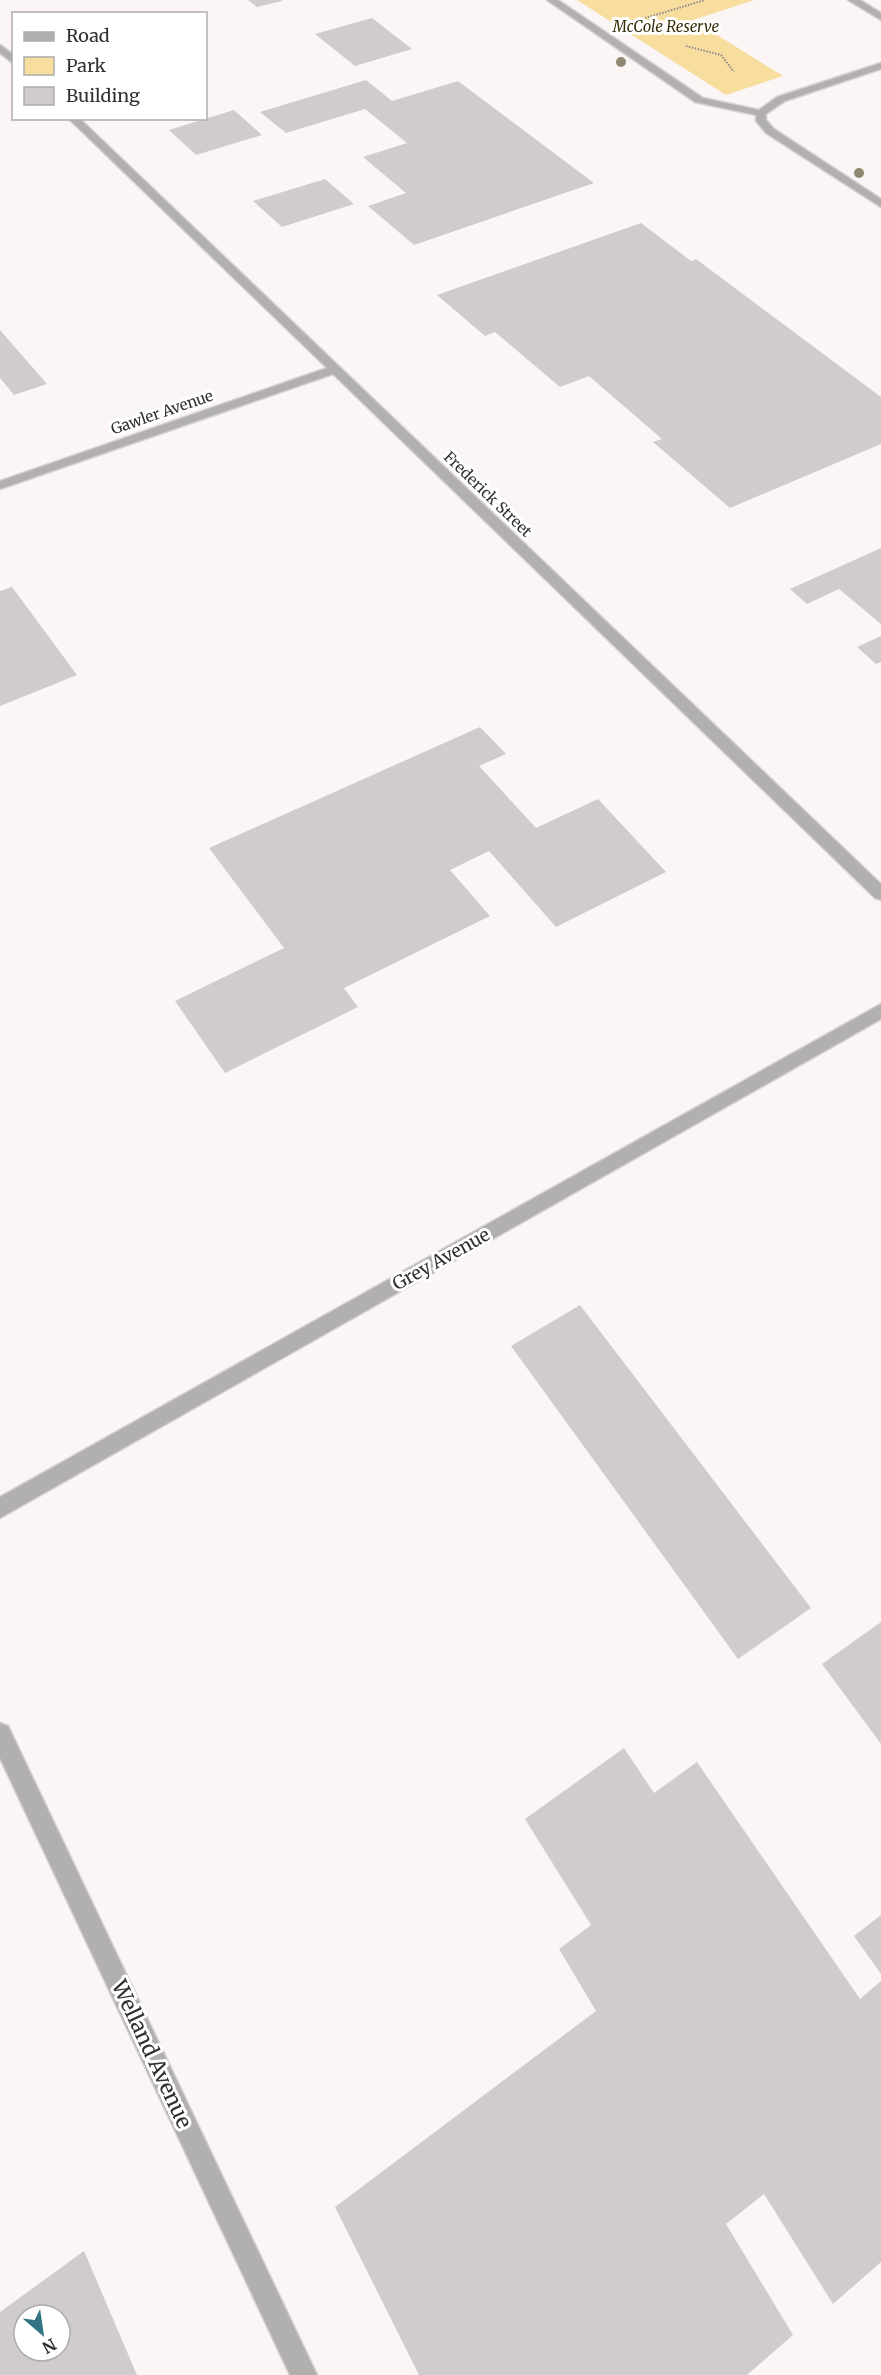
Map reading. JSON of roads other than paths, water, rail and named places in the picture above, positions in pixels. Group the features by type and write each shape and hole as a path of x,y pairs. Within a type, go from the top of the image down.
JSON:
{"street":[{"path":"552,0 699,100 718,106 761,113 781,99 881,66"},
{"path":"853,0 881,17"},
{"path":"0,48 12,60"},
{"path":"761,113 761,121 770,131 881,204"},
{"name":"Frederick Street","path":"75,120 881,894"},
{"name":"Gawler Avenue","path":"0,486 334,370"},
{"name":"Grey Avenue","path":"0,1508 881,1011"},
{"name":"Welland Avenue","path":"0,1734 304,2375"}],"park label":[{"name":"McCole Reserve","path":"666,26"}]}
